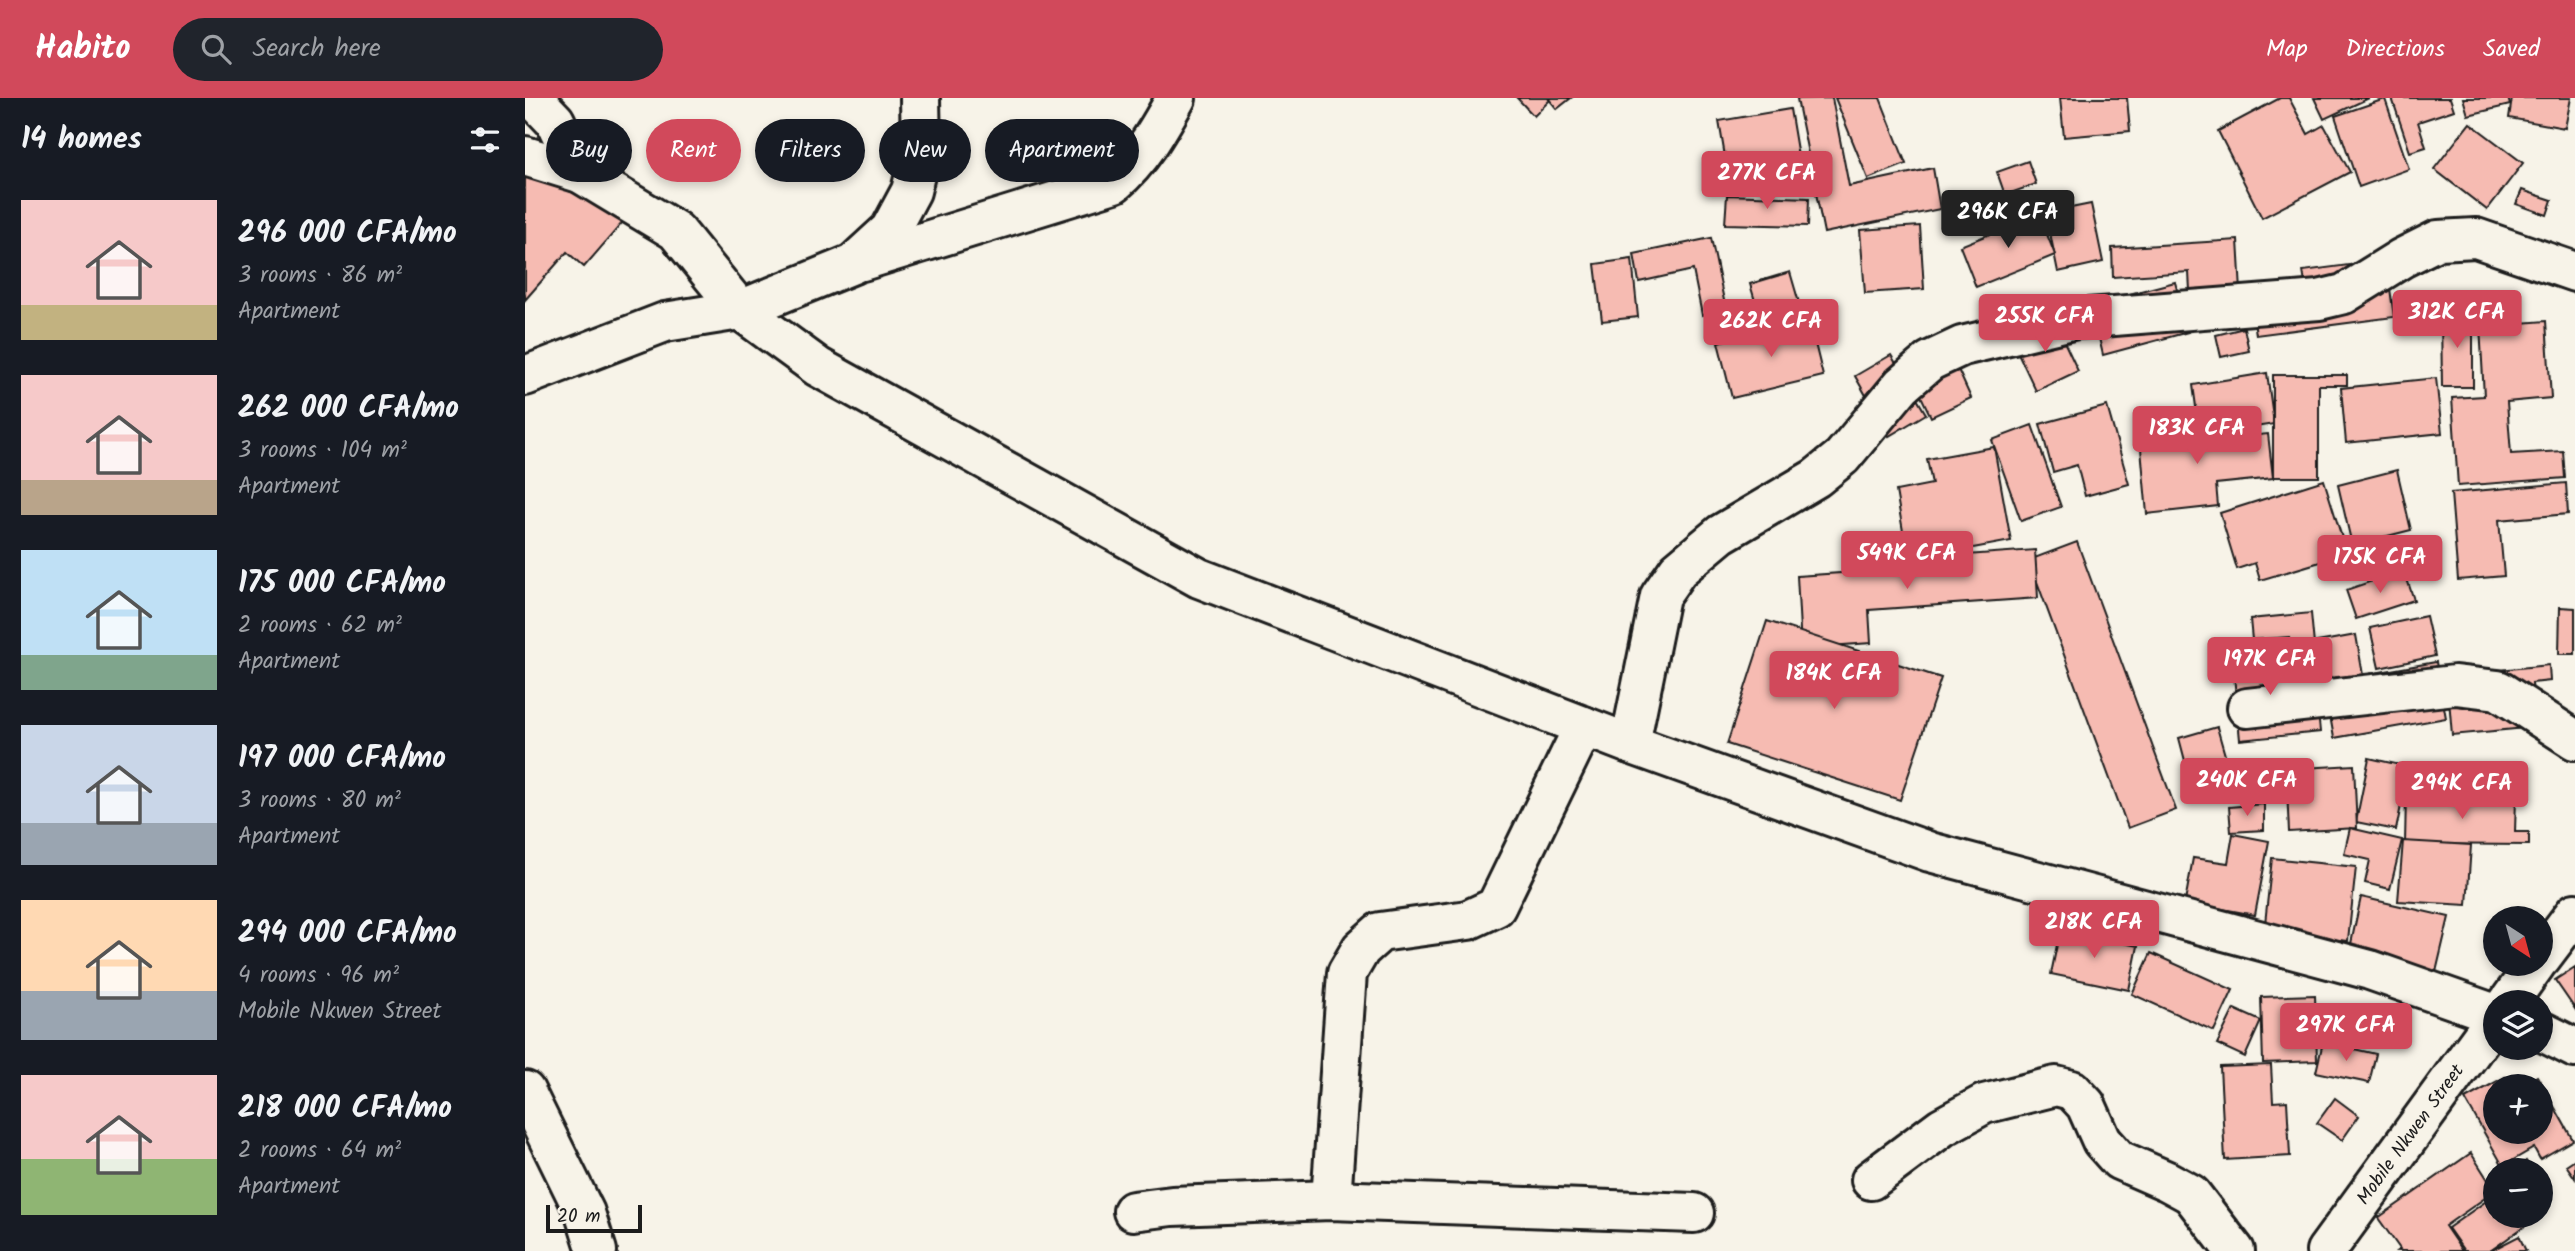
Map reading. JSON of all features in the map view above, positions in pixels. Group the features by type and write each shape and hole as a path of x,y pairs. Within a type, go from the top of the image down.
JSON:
{"main road":[{"path":"853,264 890,230 911,191 921,150 920,98"},
{"path":"525,376 665,322 740,310 853,264 1114,183 1132,167 1148,146 1177,98"},
{"path":"525,156 546,162"},
{"path":"595,182 676,231 740,310 818,367 1199,578 1630,744 1930,852 2369,970 2483,1013"},
{"path":"1630,744 1660,596 1678,570 1721,534 1816,478 1842,457 1902,385 1930,361 1962,346 2076,319 2319,300 2344,294 2402,258 2438,240 2476,238 2575,272"},
{"path":"2247,708 2455,685 2498,690 2575,740"},
{"path":"1331,1200 1347,973 1361,949 1380,932 1468,920 1496,907 1584,726"},
{"path":"2553,942 2575,913"},
{"name":"Mobile Nkwen Street","path":"2326,1251 2483,1034"},
{"path":"2553,1037 2575,1048"},
{"path":"1871,1180 1942,1127 1984,1104 2056,1086 2072,1090 2086,1105 2102,1141 2119,1160 2191,1194 2235,1251"},
{"path":"525,1091 585,1213 597,1251"},
{"path":"1133,1211 1172,1206 1331,1200 1693,1213"}],"building":[{"path":"1517,98 1548,98 1550,100 1534,116"},
{"path":"1548,98 1571,98 1557,109"},
{"path":"1832,98 1849,186 1933,168 1940,209 1824,233 1797,99"},
{"path":"1835,98 1880,98 1906,164 1868,179"},
{"path":"2060,98 2127,98 2130,131 2064,137"},
{"path":"2280,98 2289,98 2308,134 2324,125 2350,172 2262,218 2218,131"},
{"path":"2314,98 2369,98 2324,119"},
{"path":"2392,98 2450,98 2454,110 2418,122 2426,147 2410,152"},
{"path":"2463,98 2508,98 2510,105 2468,115"},
{"path":"2512,98 2571,98 2565,128 2509,118"},
{"path":"2385,99 2409,169 2359,187 2335,116"},
{"path":"1790,109 1802,180 1731,192 1719,121"},
{"path":"2470,123 2523,163 2487,210 2434,169"},
{"path":"525,161 546,170 546,182 576,182 636,207 584,267 567,252 525,300"},
{"path":"2028,161 2036,184 2005,195 1997,172"},
{"path":"2522,190 2552,200 2547,215 2516,204"},
{"path":"1727,195 1809,198 1808,226 1725,224"},
{"path":"2091,204 2103,262 2058,272 2046,213"},
{"path":"2039,214 2055,255 1976,287 1960,246"},
{"path":"1920,226 1924,289 1865,293 1860,230"},
{"path":"1711,238 1726,310 1702,315 1693,270 1639,282 1634,254"},
{"path":"2238,240 2243,326 2192,329 2189,272 2113,277 2112,248"},
{"path":"1632,259 1638,317 1602,321 1595,264"},
{"path":"2386,260 2394,317 2256,335 2250,291 2305,283 2303,271"},
{"path":"1790,272 1802,313 1762,325 1750,284"},
{"path":"2175,282 2188,332 2103,355 2091,304"},
{"path":"2441,313 2473,313 2473,387 2442,387"},
{"path":"2053,318 2078,371 2036,391 2011,338"},
{"path":"1809,319 1823,376 1732,398 1718,342"},
{"path":"2546,321 2551,398 2507,402 2511,454 2563,451 2565,478 2458,486 2452,398 2484,396 2480,326"},
{"path":"2244,328 2249,351 2221,357 2216,335"},
{"path":"1951,354 1971,398 1931,417 1910,373"},
{"path":"1891,355 1926,414 1889,436 1855,376"},
{"path":"2267,373 2274,424 2200,436 2193,385"},
{"path":"2273,375 2347,375 2347,385 2319,385 2319,477 2273,477"},
{"path":"2436,378 2442,433 2346,443 2341,388"},
{"path":"2107,406 2129,484 2085,496 2077,465 2053,472 2040,424"},
{"path":"2195,421 2197,441 2268,434 2273,478 2216,484 2218,506 2147,514 2139,427"},
{"path":"2032,425 2061,507 2021,521 1992,440"},
{"path":"1994,447 2011,541 1908,560 1896,491 1932,484 1927,459"},
{"path":"2397,470 2411,530 2352,545 2338,485"},
{"path":"2324,480 2347,554 2260,580 2255,563 2237,569 2220,513"},
{"path":"2566,483 2568,514 2499,520 2504,576 2458,580 2451,493"},
{"path":"2077,542 2176,810 2128,828 2029,560"},
{"path":"2035,550 2038,598 1869,610 1871,643 1801,648 1797,576 1870,571 1870,562"},
{"path":"2404,570 2414,600 2356,619 2346,590"},
{"path":"2560,607 2575,608 2575,654 2559,654"},
{"path":"2311,613 2316,666 2292,668 2289,637 2252,640 2250,619"},
{"path":"2426,616 2435,656 2379,668 2370,628"},
{"path":"1767,621 1941,678 1900,800 1727,744"},
{"path":"2356,635 2363,675 2436,662 2446,718 2334,738 2317,642"},
{"path":"2268,640 2272,685 2315,682 2320,732 2240,740 2231,643"},
{"path":"2549,665 2550,681 2532,683 2536,727 2452,735 2447,675"},
{"path":"2217,727 2232,780 2193,791 2179,738"},
{"path":"2369,758 2409,767 2396,830 2356,822"},
{"path":"2354,765 2357,828 2289,832 2286,769"},
{"path":"2406,795 2516,797 2515,832 2529,832 2529,845 2405,844"},
{"path":"2264,804 2264,830 2231,832 2229,807"},
{"path":"2350,828 2402,840 2390,889 2365,883 2370,860 2344,854"},
{"path":"2233,834 2269,841 2255,915 2185,902 2193,858 2228,863"},
{"path":"2403,841 2471,845 2467,905 2398,901"},
{"path":"2272,858 2356,867 2348,941 2264,933"},
{"path":"2361,897 2449,917 2436,972 2349,953"},
{"path":"2060,930 2138,946 2129,990 2051,974"},
{"path":"2151,953 2233,990 2214,1031 2132,994"},
{"path":"2575,967 2575,1009 2555,980"},
{"path":"2315,995 2317,1061 2263,1063 2261,997"},
{"path":"2234,1009 2261,1021 2245,1057 2217,1044"},
{"path":"2323,1042 2376,1054 2369,1083 2316,1072"},
{"path":"2271,1065 2273,1102 2287,1101 2290,1156 2225,1160 2220,1067"},
{"path":"2483,1089 2483,1131 2465,1099"},
{"path":"2335,1098 2359,1116 2342,1140 2317,1123"},
{"path":"2553,1104 2573,1140 2542,1158 2534,1148 2517,1158 2498,1158 2491,1144 2553,1144"},
{"path":"2471,1153 2483,1172 2483,1199 2445,1226 2462,1251 2397,1251 2400,1249 2378,1218"},
{"path":"2575,1159 2575,1178 2566,1165"},
{"path":"2483,1203 2483,1228 2522,1228 2490,1251 2464,1251 2448,1228"},
{"path":"2519,1236 2526,1251 2490,1251"}]}
